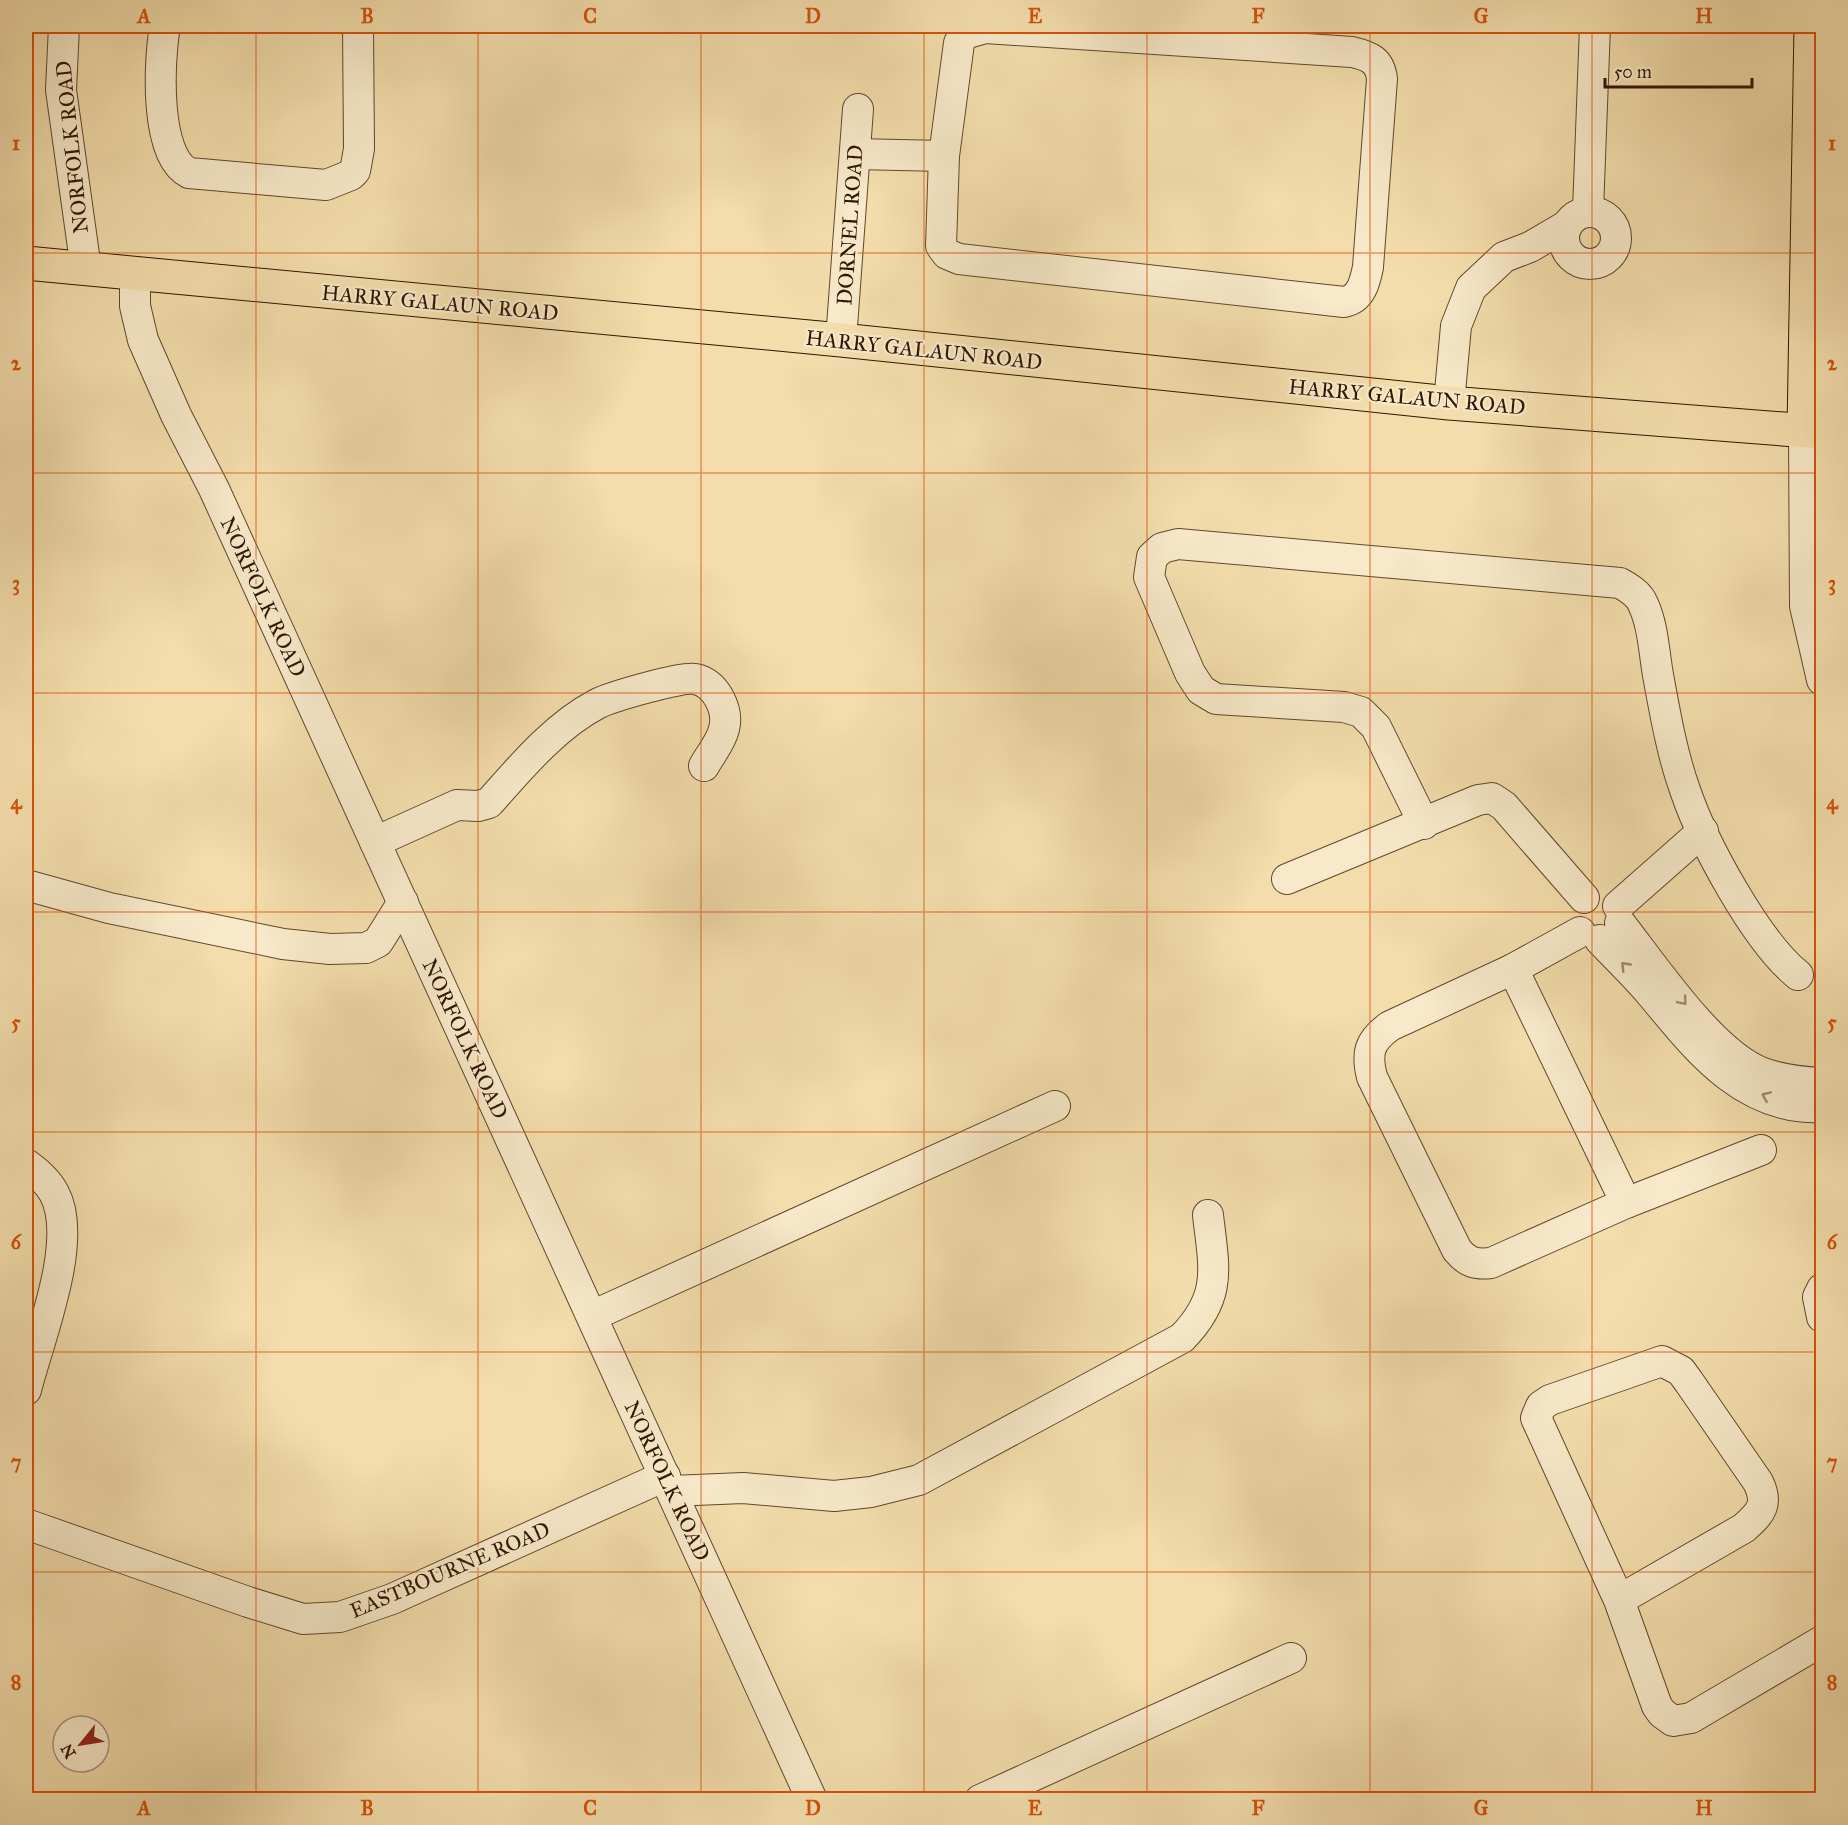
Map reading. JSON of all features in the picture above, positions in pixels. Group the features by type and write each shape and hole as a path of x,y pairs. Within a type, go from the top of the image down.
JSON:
{"main road":[{"path":"1811,26 1813,431"},
{"name":"HARRY GALAUN ROAD","path":"26,263 841,340 1449,403 1813,431"}],"street":[{"name":"NORFOLK ROAD","path":"64,26 60,64 61,90 86,268"},
{"path":"165,26 160,55 160,76 168,147 178,166 189,174 326,185 346,178 355,171 359,149 358,26"},
{"path":"1449,403 1456,326 1471,288 1504,257 1574,230 1595,26"},
{"path":"978,28 1352,52 1369,57 1381,69 1368,267 1364,284 1349,301 955,258 941,246 944,156 959,43 964,34 978,28"},
{"name":"DORNEL ROAD","path":"841,340 858,109"},
{"path":"855,154 944,156"},
{"name":"NORFOLK ROAD","path":"135,274 138,324 143,340 403,902 812,1800"},
{"path":"1813,431 1804,606 1822,680"},
{"path":"1424,824 1382,735 1368,717 1360,712 1344,707 1216,699 1201,690 1190,673 1149,576 1152,557 1162,549 1178,544 1620,583 1634,591 1644,605 1685,790 1718,863 1769,946 1781,962 1798,975"},
{"path":"375,842 457,805 478,806 489,803 554,735 598,703 667,683 695,678 713,689 725,709 724,730 704,766"},
{"path":"1287,879 1478,800 1492,798 1499,801 1584,898 1599,894 1613,900 1605,925"},
{"path":"1703,831 1605,925 1390,1026 1375,1037 1367,1059 1372,1077 1457,1250 1466,1260 1480,1265 1491,1263 1626,1203 1761,1149"},
{"path":"26,885 109,908 272,942 330,949 366,948 378,942 403,902"},
{"path":"1605,925 1735,1057 1762,1072 1795,1082 1822,1083"},
{"path":"1605,925 1711,1064 1737,1084 1773,1100 1805,1108 1822,1107"},
{"path":"1513,969 1626,1203"},
{"path":"592,1316 1055,1106"},
{"path":"26,1164 42,1176 55,1194 60,1212 62,1245 56,1283 27,1378"},
{"path":"668,1483 834,1496 871,1492 919,1479 1182,1338 1197,1323 1210,1300 1214,1272 1208,1215"},
{"path":"1822,1289 1818,1297 1822,1317"},
{"path":"1619,1600 1744,1528 1757,1517 1763,1507 1763,1494 1758,1482 1689,1382 1680,1371 1662,1361 1550,1400 1537,1412 1539,1427 1619,1600 1654,1699 1662,1713 1673,1721 1691,1718 1822,1641"},
{"name":"EASTBOURNE ROAD","path":"26,1524 248,1602 303,1619 326,1620 364,1610 392,1599 668,1483"},
{"path":"980,1800 1292,1658"}]}
